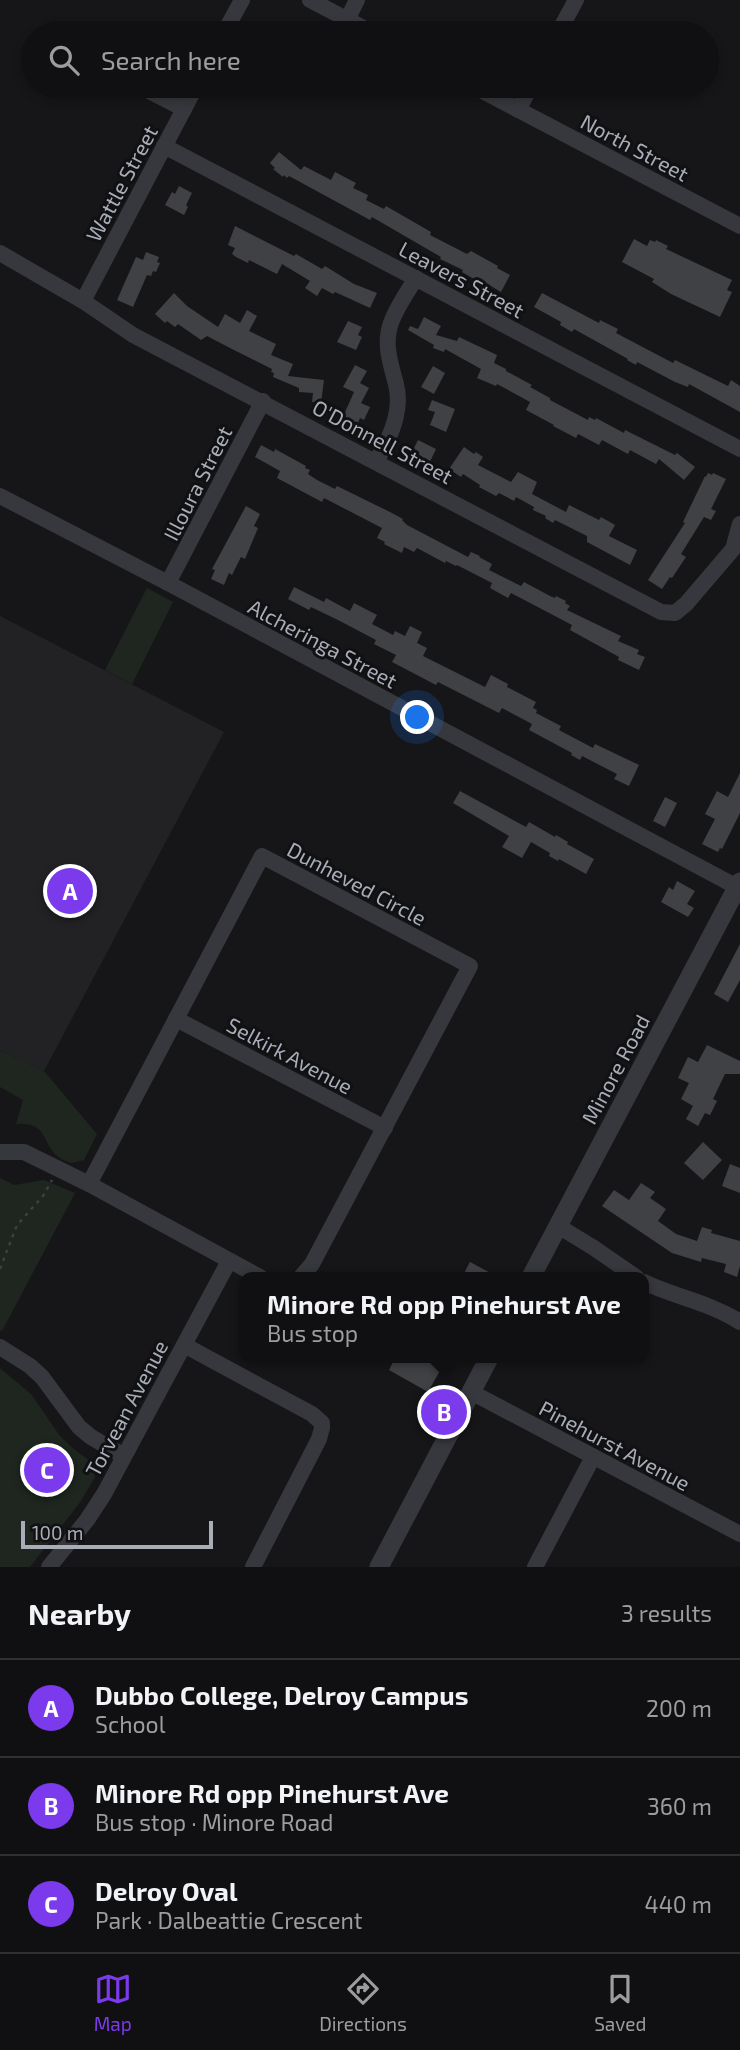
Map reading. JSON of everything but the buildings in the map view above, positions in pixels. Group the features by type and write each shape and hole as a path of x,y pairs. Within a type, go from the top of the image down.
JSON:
{"street":[{"path":"231,21 242,0"},
{"path":"310,0 347,20 357,0"},
{"path":"565,21 576,0"},
{"path":"164,98 184,108"},
{"name":"Wattle Street","path":"83,301 189,98"},
{"name":"North Street","path":"496,98 740,226"},
{"path":"518,110 524,98"},
{"name":"Leavers Street","path":"164,146 740,449"},
{"name":"O'Donnell Street","path":"0,253 83,301 134,335 661,612 675,613 681,610 736,550"},
{"path":"376,461 389,441 397,410 397,387 388,360 390,326 416,278"},
{"name":"Illoura Street","path":"168,583 262,401"},
{"name":"Alcheringa Street","path":"0,496 168,583 737,894"},
{"path":"736,550 740,524"},
{"name":"Dunheved Circle","path":"89,1184 262,856 470,966 312,1264 305,1272"},
{"name":"Minore Road","path":"534,1272 737,894"},
{"name":"Selkirk Avenue","path":"176,1019 385,1128"},
{"path":"0,1152 24,1153 59,1169 250,1272"},
{"path":"558,1226 629,1272"},
{"name":"Torvean Avenue","path":"49,1567 104,1494 229,1261"},
{"path":"649,1285 730,1315 740,1322"},
{"path":"184,1345 313,1414 322,1423 319,1439 253,1567"},
{"path":"0,1347 42,1377 79,1427 90,1437 124,1456"},
{"path":"379,1567 486,1363"},
{"name":"Pinehurst Avenue","path":"471,1392 740,1534"},
{"path":"535,1567 593,1457"}],"path":[{"path":"0,1269 18,1225 43,1196 59,1169"}],"shaded area":[{"path":"147,588 173,602 132,684 105,670"},
{"path":"0,616 224,732 44,1071 0,1050"},
{"path":"0,1050 44,1071 97,1134 84,1160 71,1163 61,1159 38,1129 26,1124 16,1124 23,1100 0,1087"},
{"path":"0,1178 14,1185 44,1180 75,1193 2,1331 0,1330"},
{"path":"0,1368 31,1394 60,1436 93,1463 95,1477 81,1501 30,1567 0,1567"}],"place":[{"name":"Dubbo College, Delroy Campus","path":"70,891"},
{"name":"Minore Rd opp Pinehurst Ave","path":"444,1412"},
{"name":"Delroy Oval","path":"47,1470"}]}
